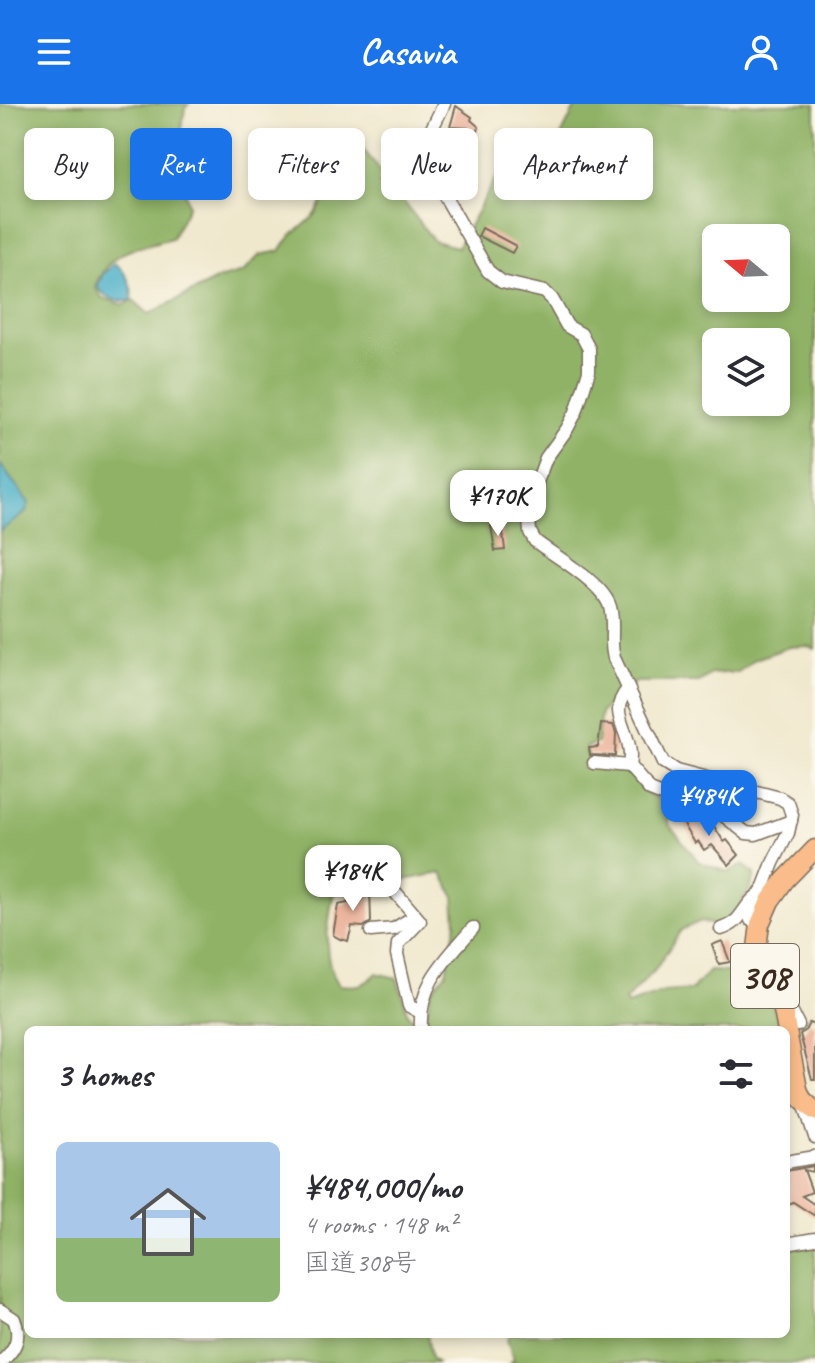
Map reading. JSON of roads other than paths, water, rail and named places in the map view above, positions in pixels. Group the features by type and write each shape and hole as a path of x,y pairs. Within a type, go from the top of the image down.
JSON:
{"highway":[{"name":"308","path":"786,1026 782,1005 758,959 747,926 815,849"},
{"name":"308","path":"790,1047 798,1089 810,1106"}],"street":[{"path":"444,104 420,153 488,271 502,282 545,292 567,326 581,334 589,349 589,371 576,412 546,458 537,482 529,519 530,532 535,541 605,595 612,618 611,647 663,763 676,771 780,798 788,803 791,821 751,920 747,926 721,929"},
{"path":"628,689 618,709 631,745 634,770 642,783 657,793 679,799 704,800 746,833 756,834 791,821"},
{"path":"594,763 634,770 663,763"},
{"path":"747,926 755,897 763,892"},
{"path":"396,893 420,921 398,944 397,954 409,1006 420,1020"},
{"path":"371,931 394,929 415,916"},
{"path":"420,1020 423,993 473,928"},
{"path":"777,996 785,998 798,1025"},
{"path":"810,1106 815,1137"},
{"path":"790,1161 815,1157"},
{"path":"790,1243 815,1239"},
{"path":"0,1310 14,1319 19,1336 11,1354 0,1363"}],"water":[{"path":"114,263 128,279 132,300 112,299 97,287 103,274"},
{"path":"0,464 29,503 25,513 0,531"}]}
